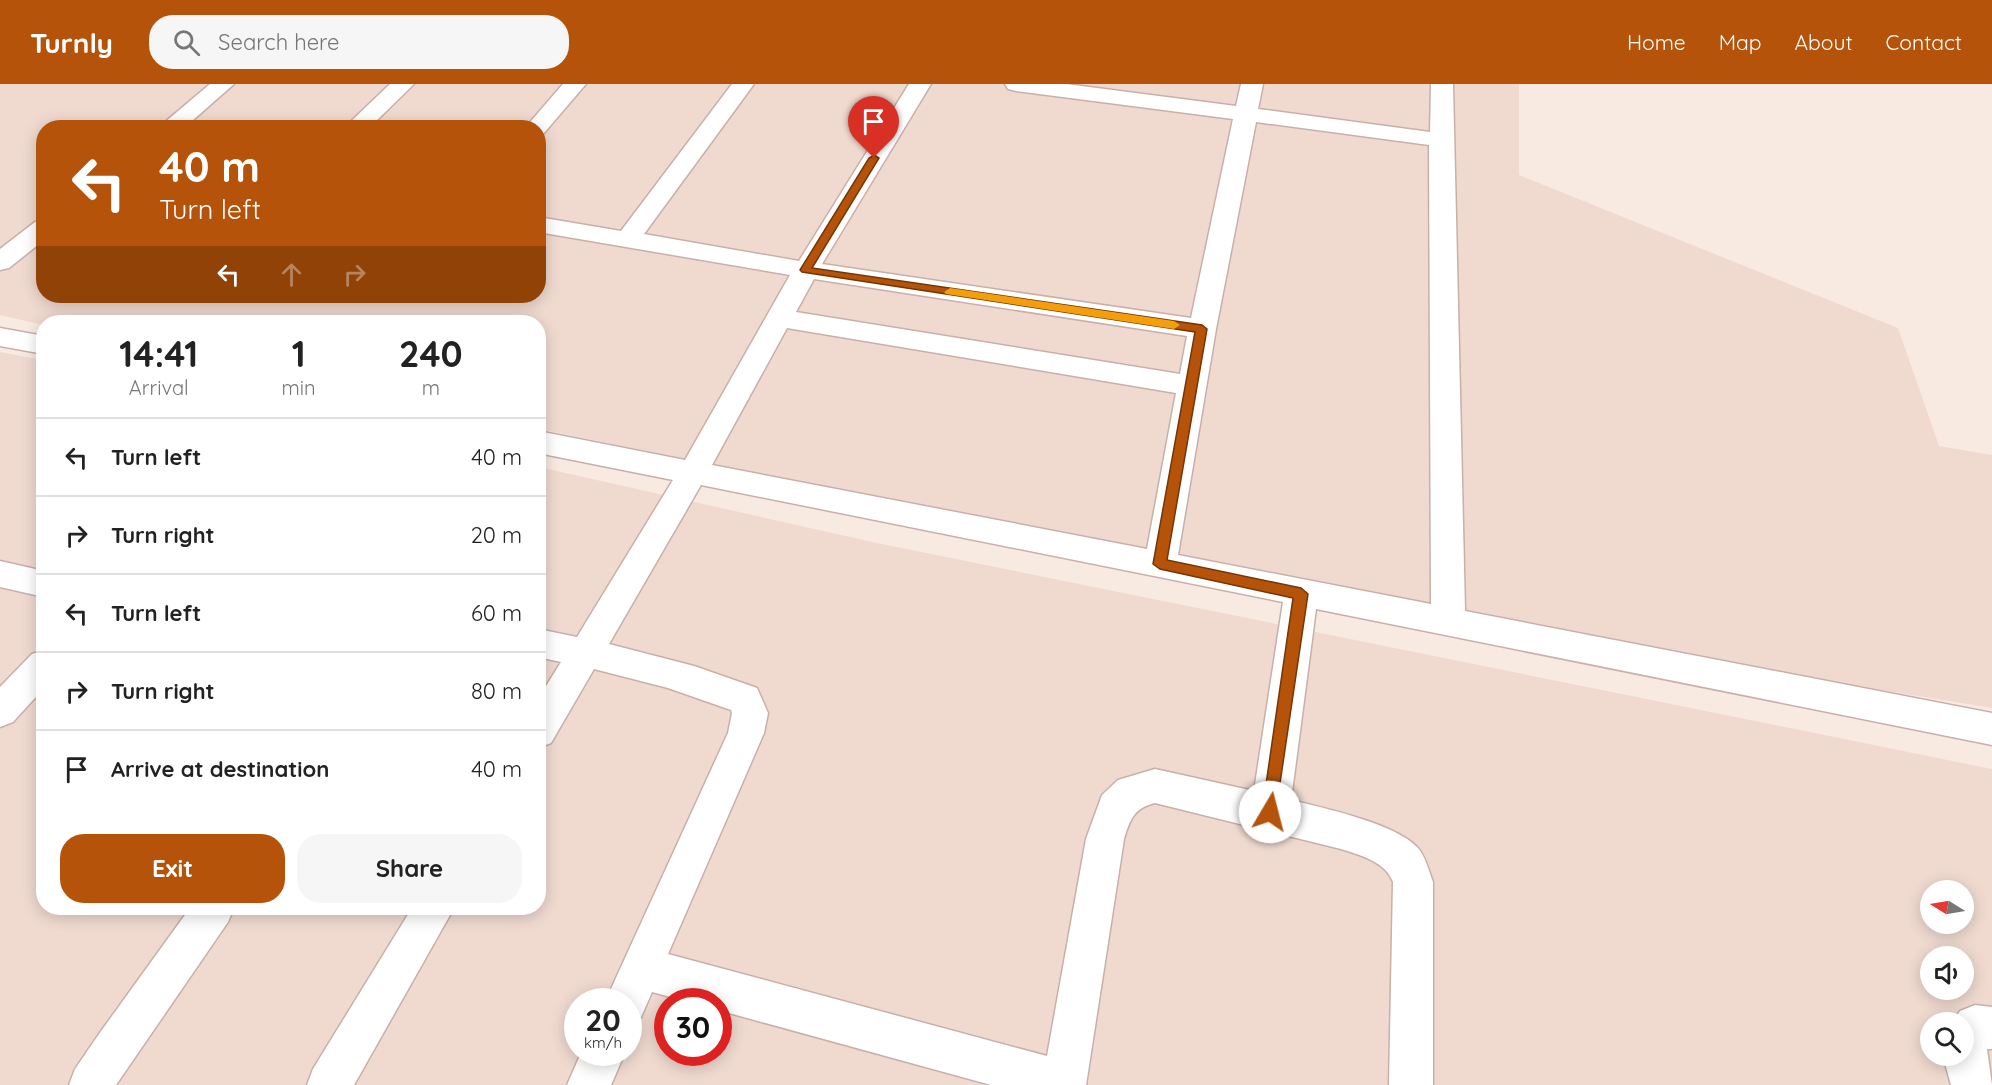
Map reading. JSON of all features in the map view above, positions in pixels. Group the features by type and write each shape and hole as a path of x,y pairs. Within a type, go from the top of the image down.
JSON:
{"street":[{"path":"179,120 223,84"},
{"path":"364,120 403,84"},
{"path":"543,120 575,84"},
{"path":"627,240 743,84"},
{"path":"546,719 693,472 806,270 920,84"},
{"path":"1016,84 1082,88 1244,115 1441,140"},
{"path":"1160,564 1202,329 1252,84"},
{"path":"1442,84 1448,623"},
{"path":"546,225 806,270 1202,329"},
{"path":"0,262 36,233"},
{"path":"779,318 1192,386"},
{"path":"546,444 1992,729"},
{"path":"0,574 36,583"},
{"path":"1270,812 1301,594"},
{"path":"546,645 586,652 720,690 744,699 750,713 746,733 633,985 1064,1084 1105,839 1115,807 1131,792 1155,786 1270,812 1372,842 1391,849 1406,862 1413,882 1411,1085"},
{"path":"0,711 36,673"},
{"path":"91,1085 209,915"},
{"path":"329,1085 431,915"},
{"path":"1972,1085 1965,1054 1966,1036 1976,1026 1992,1028"},
{"path":"589,1085 597,1066"}],"shaded area":[{"path":"0,84 1519,84 1519,175 1898,328 1939,446 1992,455 1992,708 1620,648 546,430 546,315 36,315 36,323 0,315"},
{"path":"0,352 36,359 36,915 546,915 546,469 877,543 1992,769 1992,1085 0,1085"}],"slow traffic":[{"path":"950,292 1174,325"}],"route":[{"path":"874,158 806,270 1202,329 1160,564 1301,594 1270,812"}]}
